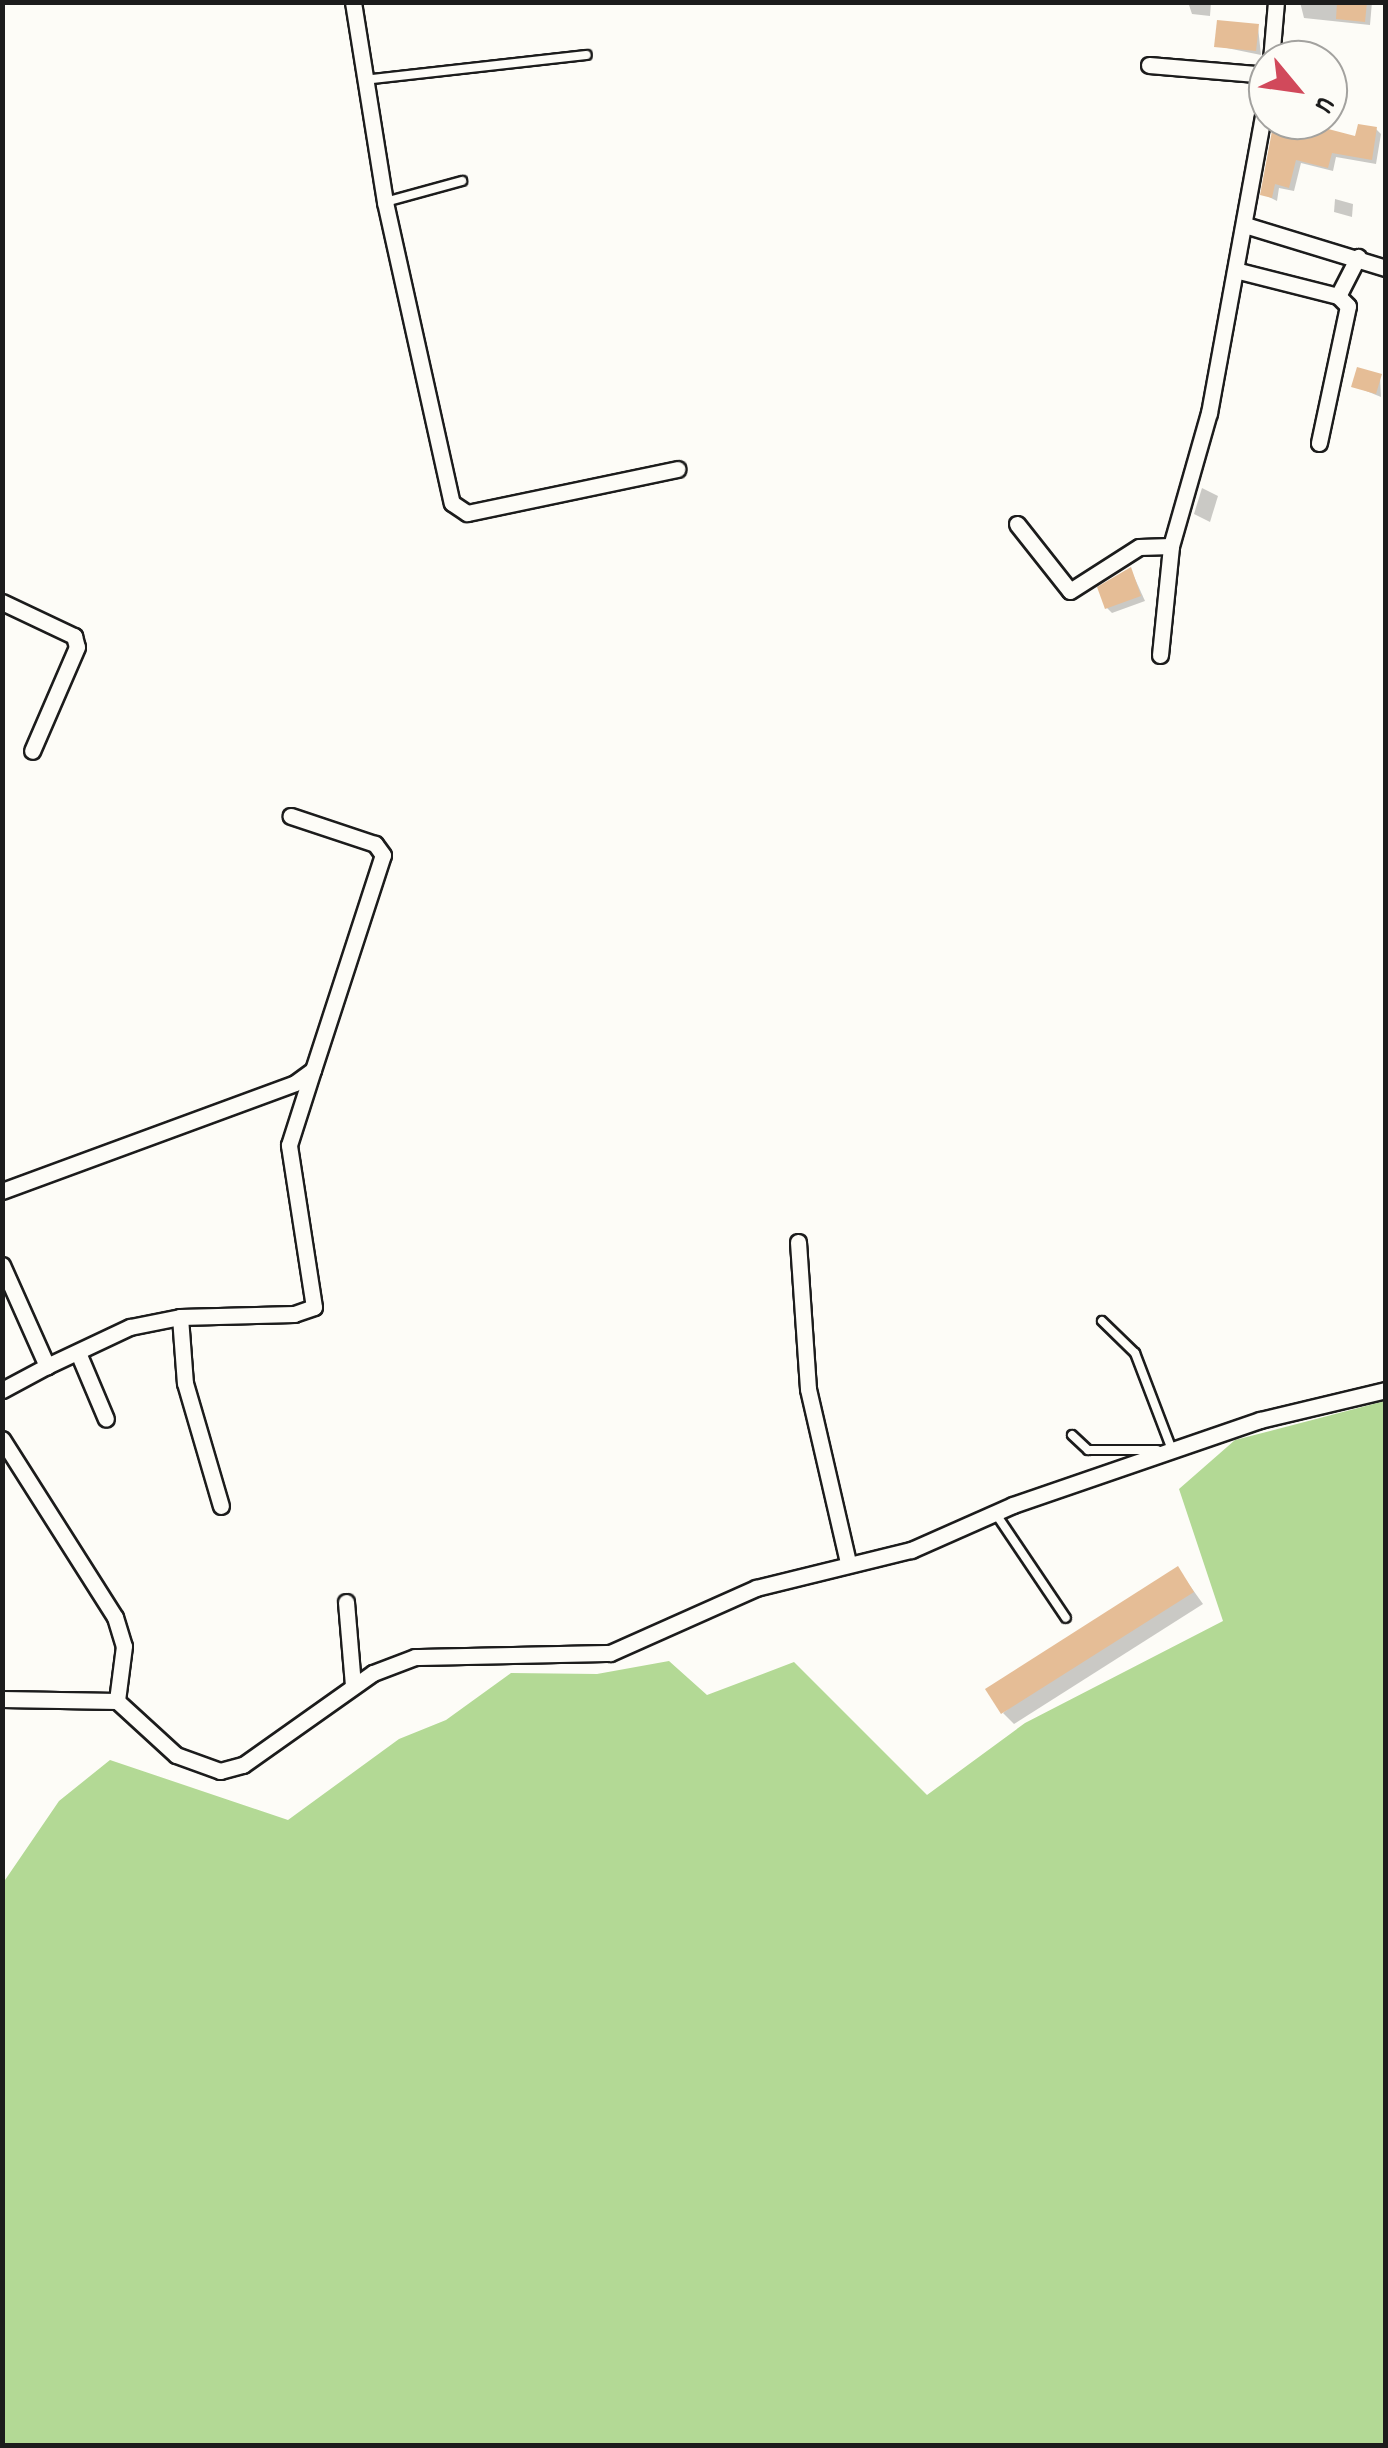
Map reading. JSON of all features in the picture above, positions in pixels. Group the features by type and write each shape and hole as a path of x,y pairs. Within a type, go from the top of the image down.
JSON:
{"street":[{"path":"354,2 363,80 385,202 434,439 458,509 468,513 677,469"},
{"path":"1273,40 1276,2"},
{"path":"1149,64 1248,73"},
{"path":"1160,655 1170,546 1209,412 1239,270 1260,140"},
{"path":"1246,225 1386,268"},
{"path":"1338,296 1358,257"},
{"path":"1239,270 1338,296 1348,306 1320,443"},
{"path":"1017,524 1070,591 1140,546 1170,546"},
{"path":"2,602 74,636 77,647 32,751"},
{"path":"2,1390 130,1327 180,1317 294,1314 314,1307 289,1145 383,855 375,844 290,816"},
{"path":"2,1191 295,1083 313,1070"},
{"path":"798,1242 808,1390 848,1562"},
{"path":"2,1265 47,1366"},
{"path":"180,1317 185,1382 220,1506"},
{"path":"79,1355 106,1419"},
{"path":"2,1699 117,1700 176,1755 220,1771 269,1748 353,1686 416,1658 610,1653 756,1588 848,1562 911,1550 996,1512 1260,1420 1386,1390"},
{"path":"2,1439 115,1617 124,1646 117,1700"},
{"path":"346,1602 353,1686"}],"lane":[{"path":"363,80 587,55"},
{"path":"385,202 462,181"},
{"path":"1072,1436 1088,1450 1172,1451 1135,1353 1102,1322"},
{"path":"996,1512 1066,1618"}],"green space":[{"path":"1385,1401 1385,2445 3,2445 3,1883 59,1801 110,1760 288,1820 399,1739 446,1720 511,1673 597,1674 669,1661 707,1695 794,1662 927,1795 1025,1723 1223,1621 1179,1489 1235,1440"}],"building":[{"path":"1337,2 1367,2 1365,22 1336,19"},
{"path":"1217,20 1259,24 1257,40 1248,40 1248,50 1214,47"},
{"path":"1358,124 1377,127 1372,160 1332,153 1328,168 1296,160 1289,188 1275,184 1272,198 1260,195 1270,140 1348,140 1348,134 1355,136"},
{"path":"1357,367 1382,374 1376,394 1351,387"},
{"path":"1131,567 1141,596 1105,609 1097,587"},
{"path":"1178,1566 1194,1592 1001,1714 985,1689"}]}
